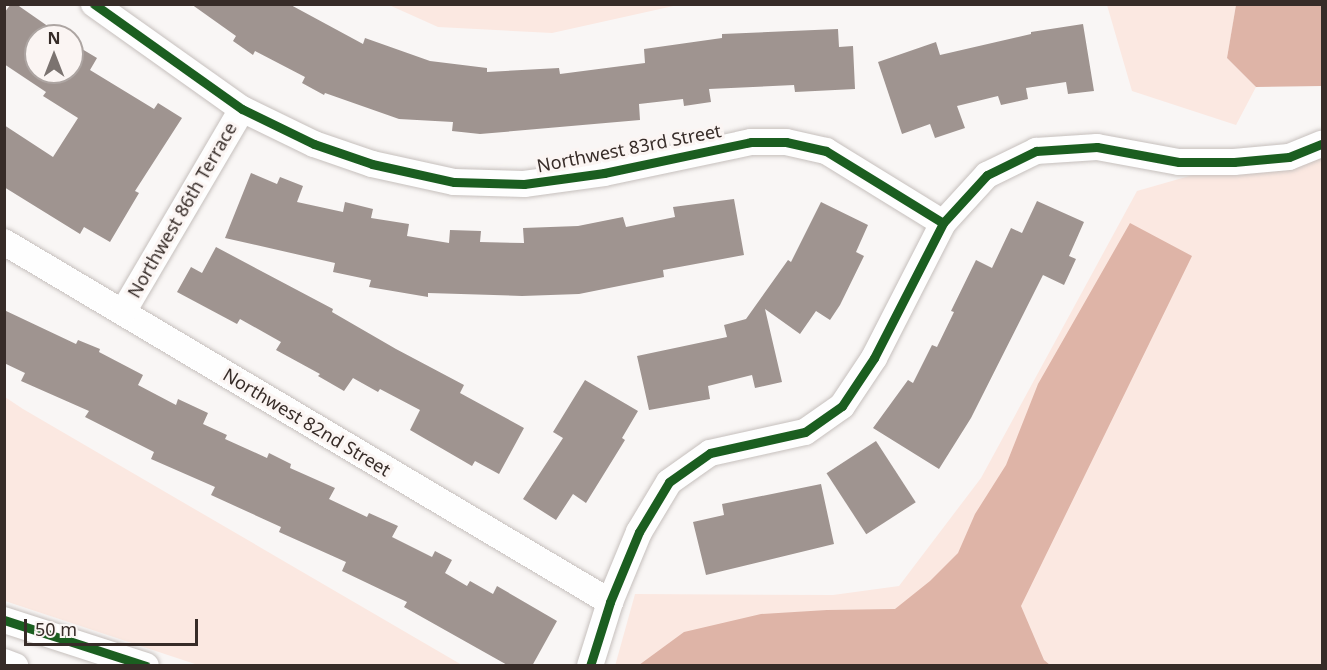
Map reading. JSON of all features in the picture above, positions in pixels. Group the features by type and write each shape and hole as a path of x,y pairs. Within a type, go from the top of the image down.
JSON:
{"street":[{"name":"Northwest 83rd Street","path":"94,4 242,109 314,144 372,164 454,182 524,184 604,173 751,142 786,142 826,151 943,223"},
{"name":"Northwest 86th Terrace","path":"123,312 242,109"},
{"path":"590,666 610,602 639,532 669,482 710,453 805,432 842,406 874,358 943,223 987,175 1036,151 1097,147 1179,162 1234,162 1288,157 1323,144"},
{"name":"Northwest 82nd Street","path":"4,242 610,602"},
{"path":"4,620 146,666"},
{"path":"4,662 15,666"}],"shaded area":[{"path":"389,5 678,5 552,33 438,27"},
{"path":"1107,5 1236,5 1227,58 1256,87 1236,125 1132,91"},
{"path":"1236,5 1322,5 1322,86 1256,87 1227,58"},
{"path":"1322,138 1322,665 615,666 635,594 833,595 899,586 981,478 1137,191"},
{"path":"1130,223 1192,256 1021,606 1044,660 1050,665 639,665 684,632 761,614 895,609 930,581 958,553 975,514 1006,465 1038,384"},
{"path":"5,397 462,665 198,665 5,601"}],"building":[{"path":"11,4 16,4 45,24 24,24 24,77 4,64 4,13"},
{"path":"191,4 289,4 363,44 365,38 430,61 487,68 487,72 559,68 560,74 645,63 644,49 722,38 722,34 838,29 839,47 853,46 855,89 795,92 794,85 709,89 711,102 684,106 683,99 639,104 640,120 480,134 452,131 453,122 399,119 325,93 324,95 302,83 305,77 255,51 253,55 233,41 236,36"},
{"path":"1083,24 1094,91 1068,94 1066,82 1026,88 1028,99 1001,105 998,96 957,106 965,128 935,138 930,124 902,134 878,62 936,42 940,55 1031,34 1031,32"},
{"path":"84,50 97,58 90,70 154,109 158,103 182,118 135,191 139,193 110,242 84,227 80,234 4,187 4,125 53,157 78,118 43,96 46,92 34,84 84,84"},
{"path":"251,173 277,184 280,177 303,186 297,202 343,212 345,202 373,209 371,218 409,224 407,236 449,243 450,230 481,231 480,242 524,243 523,228 578,226 623,217 626,227 675,217 673,207 734,199 744,255 663,270 664,277 579,294 522,296 428,293 428,297 369,287 371,280 333,272 335,263 225,238"},
{"path":"1037,201 1084,222 1069,256 1076,259 1064,285 1043,275 971,418 939,469 873,428 908,380 913,383 932,345 937,347 954,312 951,311 976,260 992,268 1011,228 1022,233"},
{"path":"821,202 868,225 856,252 864,256 830,320 816,311 800,334 765,309 782,382 755,388 752,375 708,386 710,399 649,410 637,356 727,337 724,325 746,319 788,260 791,262"},
{"path":"216,247 333,309 332,312 464,385 460,393 524,428 499,474 475,461 472,466 410,430 420,410 380,389 378,392 353,378 344,391 318,376 320,374 276,350 281,342 240,319 237,324 177,292 191,267 202,273"},
{"path":"4,310 76,344 78,340 100,349 99,352 143,375 138,385 176,405 178,399 208,413 203,424 227,435 225,439 267,458 269,453 291,464 290,468 335,488 329,499 367,517 369,513 398,526 392,537 432,557 435,551 452,560 445,573 467,586 470,581 493,594 497,586 557,621 532,666 509,666 404,607 407,602 342,571 346,562 279,532 281,527 211,495 215,487 151,459 154,452 85,417 89,411 21,381 25,373 4,363"},
{"path":"585,380 638,411 622,438 625,440 586,503 573,494 556,520 523,499 563,438 553,432"},
{"path":"876,441 916,502 866,534 827,473"},
{"path":"821,484 834,544 706,575 693,522 724,515 722,504"}],"cycle path":[{"path":"94,4 242,109 314,144 372,164 454,182 524,184 604,173 751,142 786,142 826,151 943,223"},
{"path":"590,666 610,602 639,532 669,482 710,453 805,432 842,406 874,358 943,223 987,175 1036,151 1097,147 1179,162 1234,162 1289,157 1322,144"},
{"path":"4,620 146,666"}]}
